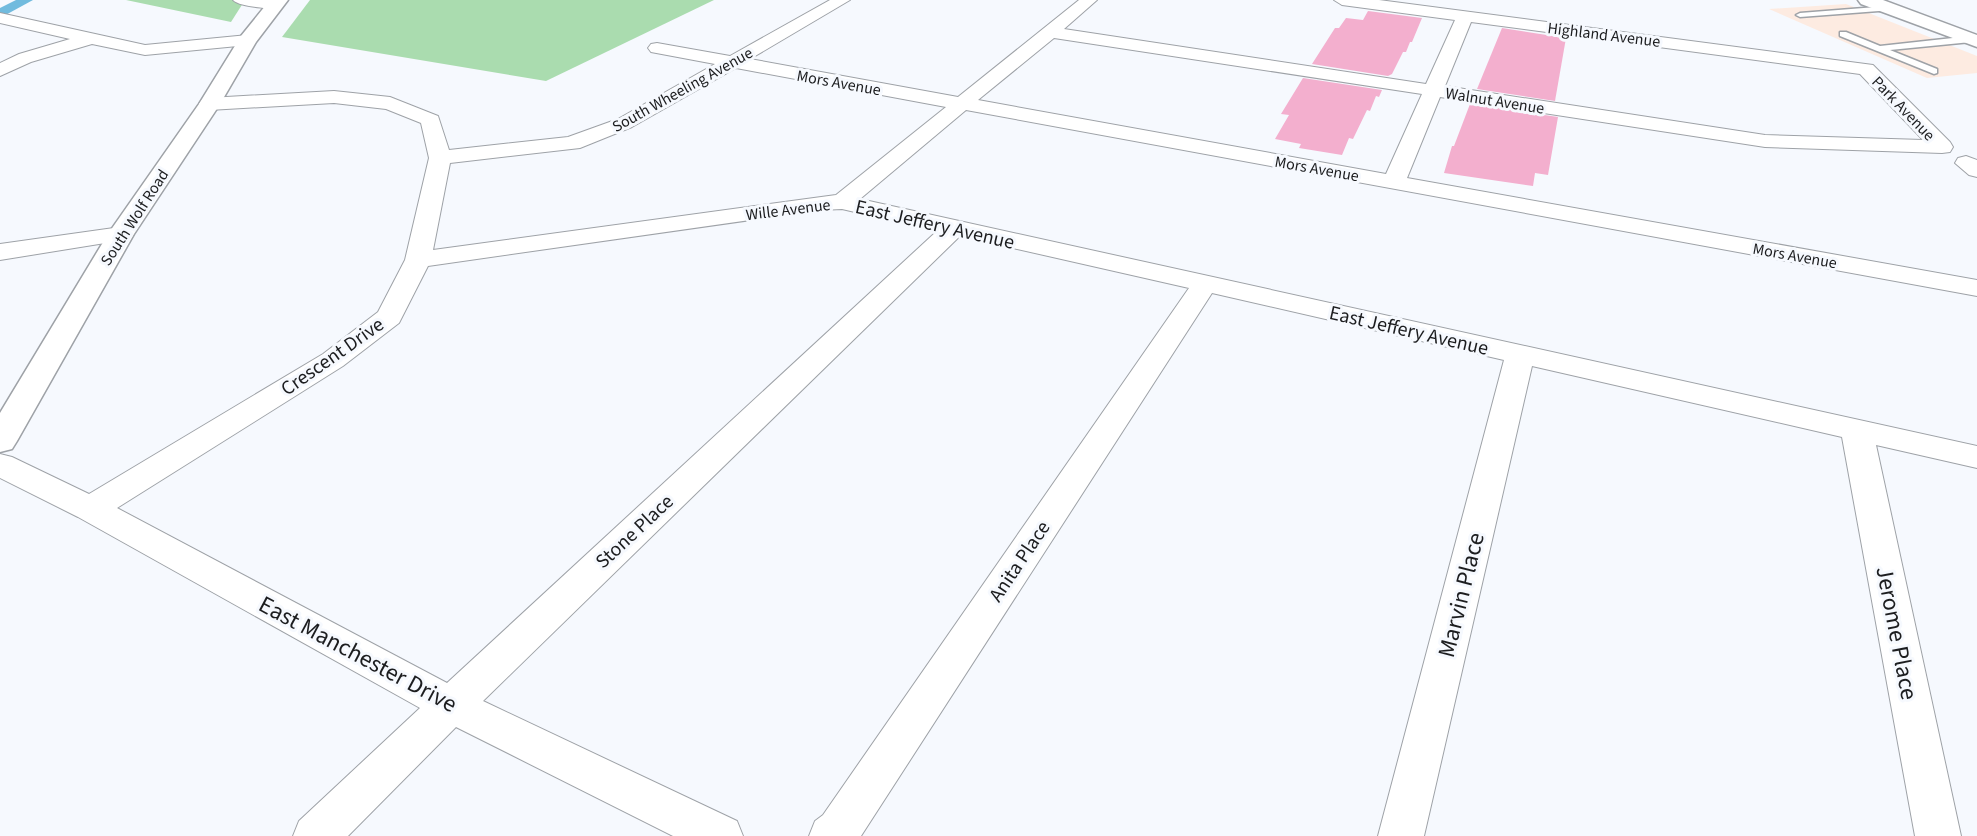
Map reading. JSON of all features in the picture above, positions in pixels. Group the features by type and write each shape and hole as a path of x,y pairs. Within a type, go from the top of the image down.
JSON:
{"main road":[{"path":"1867,0 1974,40"},
{"name":"South Wolf Road","path":"0,441 121,234 209,104 249,40 277,3"}],"street":[{"path":"242,0 277,3"},
{"name":"South Wheeling Avenue","path":"441,158 572,143 625,123 842,0"},
{"name":"Wille Avenue","path":"418,260 821,203 842,202 1089,0"},
{"name":"Highland Avenue","path":"1342,0 1866,69"},
{"path":"1394,183 1465,16"},
{"path":"9,20 145,50 249,40"},
{"name":"Walnut Avenue","path":"1050,32 1765,141 1942,147"},
{"path":"0,70 25,58 89,39"},
{"name":"Mors Avenue","path":"657,48 1977,288"},
{"name":"Park Avenue","path":"1866,69 1942,147"},
{"name":"Crescent Drive","path":"90,509 342,353 389,317 418,260 441,158 431,120 390,102 334,97 209,104"},
{"name":"East Jeffery Avenue","path":"842,202 1977,458"},
{"name":"Stone Place","path":"316,836 954,228"},
{"path":"0,252 121,234"},
{"name":"Anita Place","path":"832,836 839,830 1205,284"},
{"name":"Marvin Place","path":"1401,836 1520,355"},
{"name":"Jerome Place","path":"1857,430 1938,836"},
{"name":"East Manchester Drive","path":"0,465 90,509 451,705 720,836"}],"lane":[{"path":"1800,15 1890,8"},
{"path":"1843,34 1934,70"},
{"path":"1880,48 1974,40"}],"shaded area":[{"path":"1846,4 1977,56 1977,73 1927,78 1769,9"}],"green space":[{"path":"126,0 245,0 231,22"},
{"path":"310,0 714,0 546,81 282,37"}],"building":[{"path":"1368,11 1422,18 1412,42 1406,52 1403,52 1392,74 1388,76 1312,64 1335,28 1339,28 1346,18 1363,20"},
{"path":"1502,28 1566,38 1555,101 1477,89"},
{"path":"1303,78 1382,90 1379,97 1376,96 1370,111 1367,110 1353,139 1349,138 1342,155 1299,148 1301,144 1275,139 1289,115 1281,114"},
{"path":"1470,104 1558,117 1548,175 1535,173 1533,186 1444,173 1452,146 1454,146"}],"waterway":[{"path":"0,14 26,0"}]}
